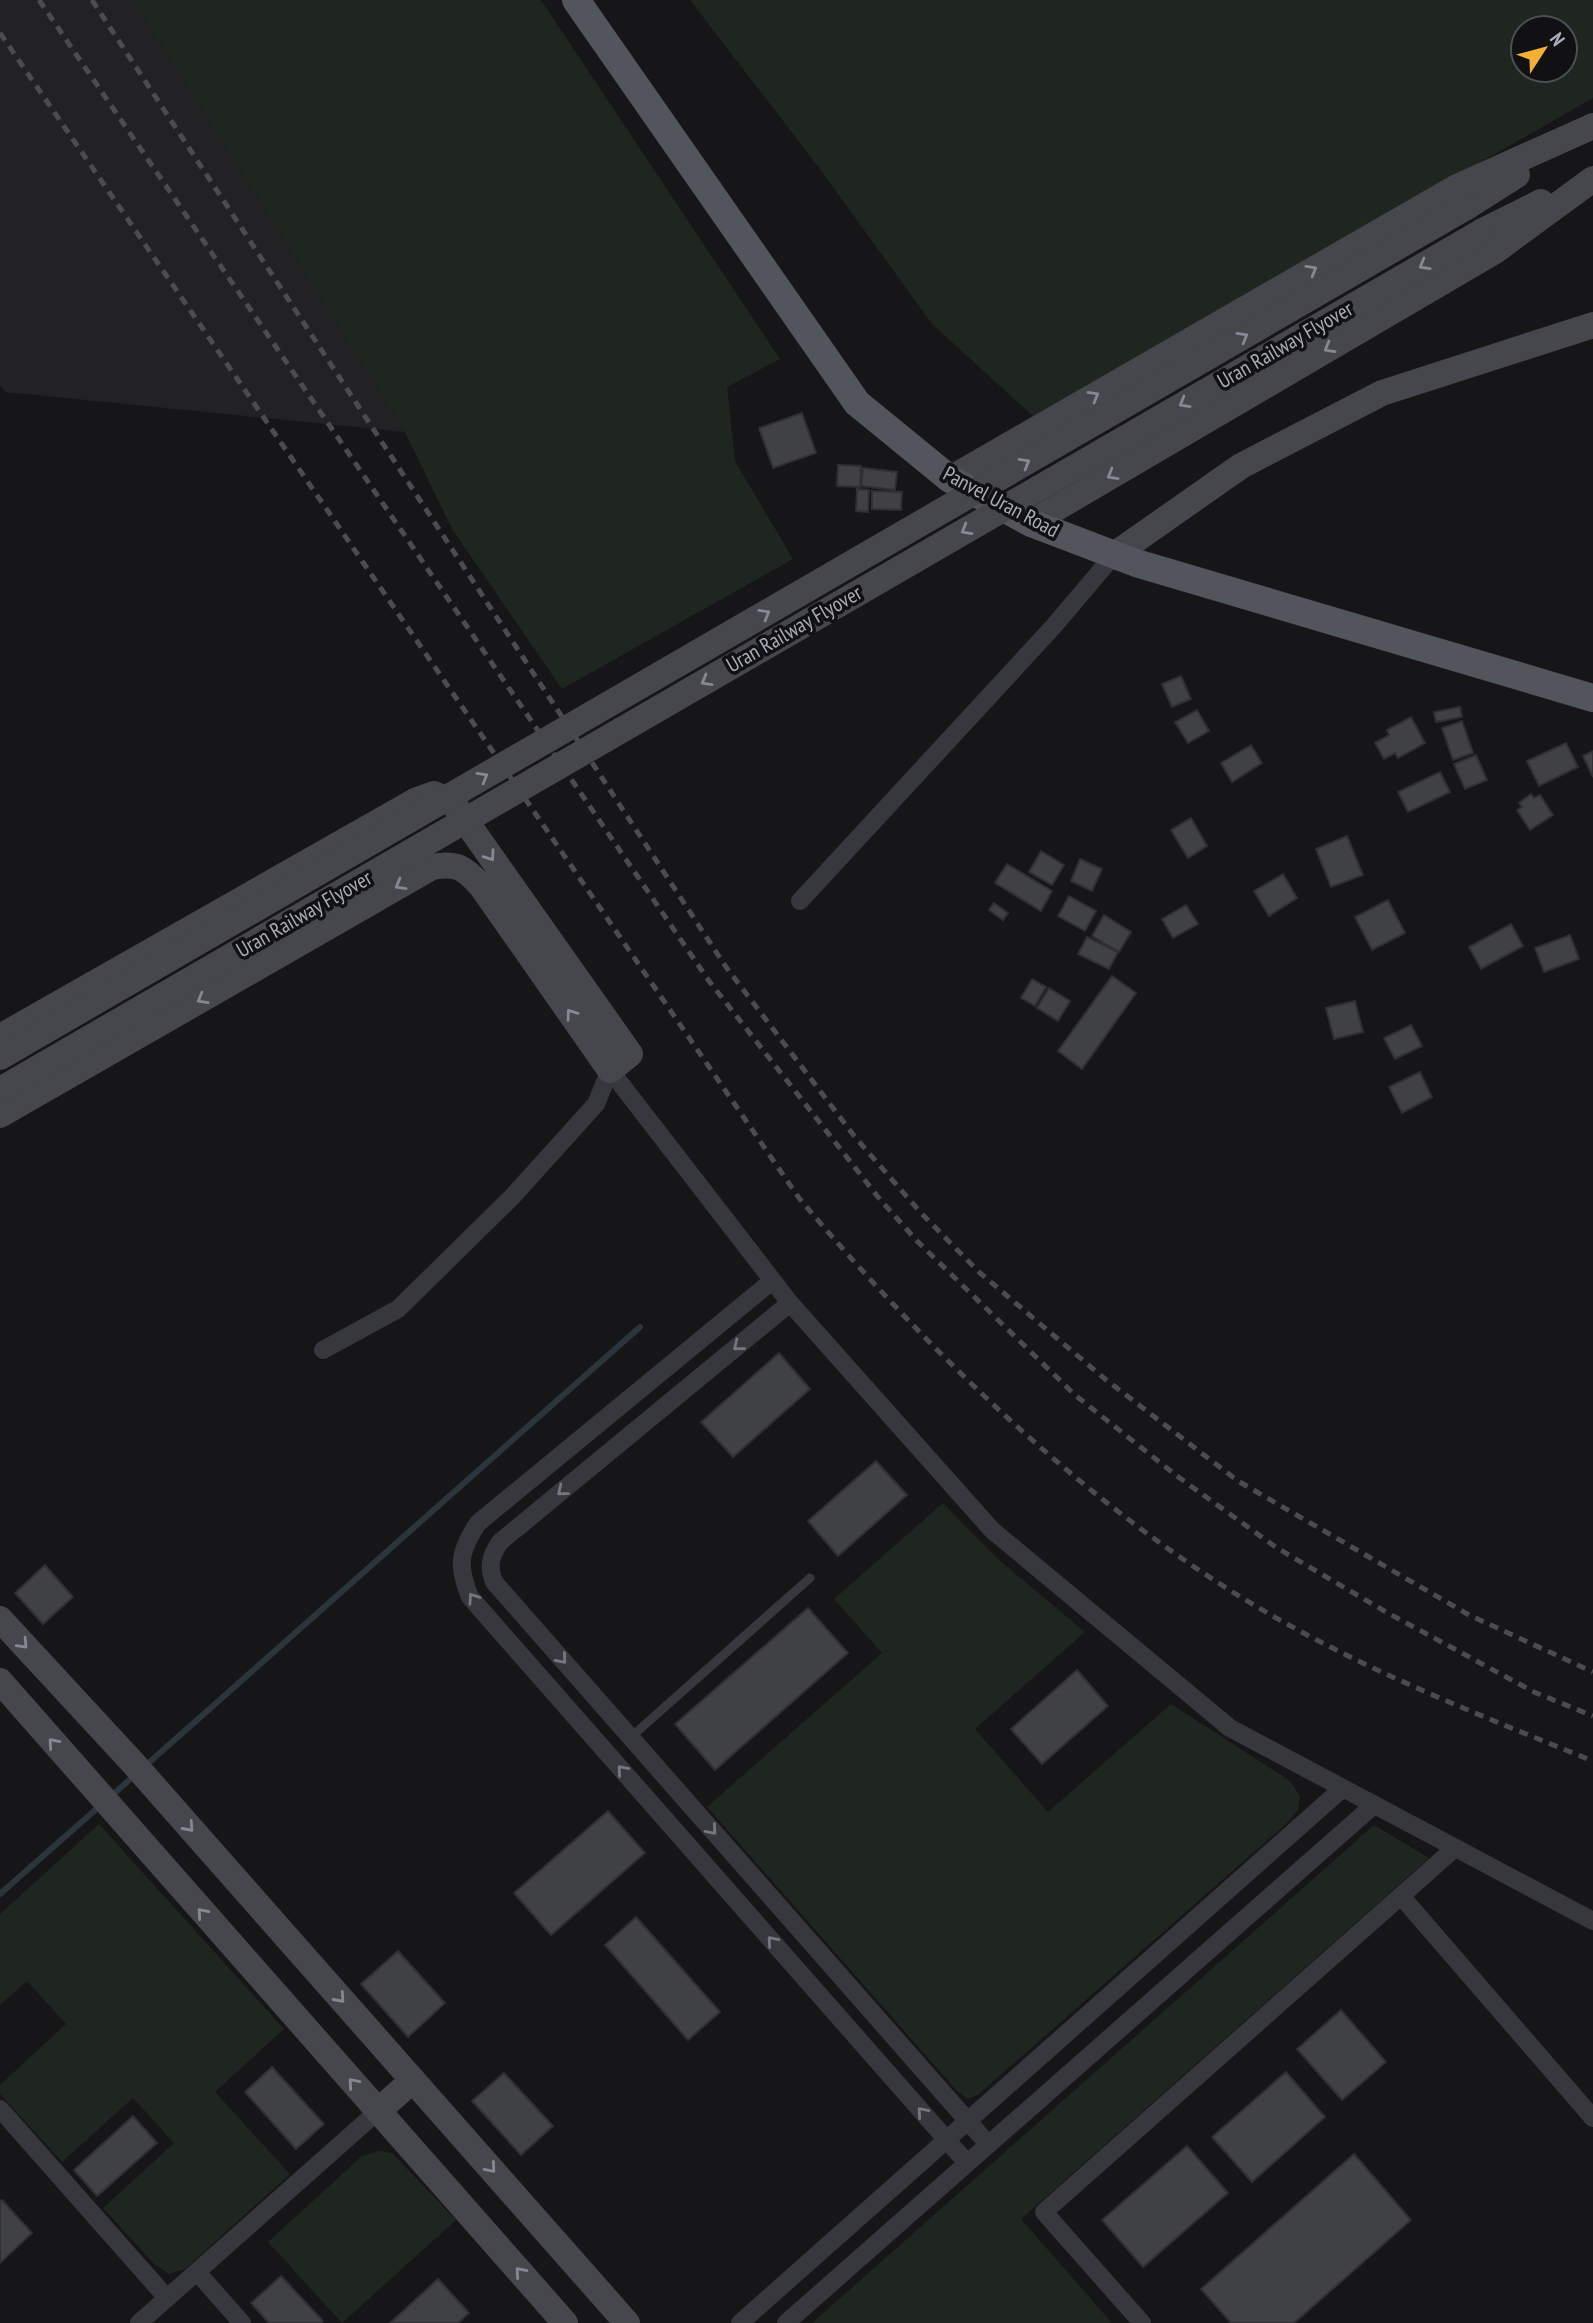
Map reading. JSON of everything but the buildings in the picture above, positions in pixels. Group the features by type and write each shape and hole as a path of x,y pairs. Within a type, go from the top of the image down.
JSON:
{"main road":[{"name":"Panvel Uran Road","path":"576,0 857,403 950,479 1031,523 1114,555 1593,698"},
{"path":"950,479 1457,187 1588,129"},
{"name":"Uran Railway Flyover","path":"0,1057 1468,206 1588,129"},
{"path":"1031,523 1495,251 1593,178"},
{"name":"Uran Railway Flyover","path":"0,1090 1483,231 1593,178"},
{"path":"1114,555 1241,466 1382,393 1593,325"},
{"path":"0,1037 415,801 435,794 453,803 620,1062"},
{"path":"0,1115 432,867 452,863 467,870 482,887 620,1062"},
{"path":"0,1619 139,1770 627,2323"},
{"path":"0,1682 565,2323"},
{"path":"378,2111 413,2080"}],"street":[{"path":"800,901 1053,627 1114,555"},
{"path":"323,1350 398,1309 512,1197 596,1104 620,1062 790,1303 992,1530 1230,1728 1593,1921"},
{"path":"772,1280 478,1523 465,1544 460,1572 470,1597 967,2163"},
{"path":"790,1303 500,1542 492,1554 489,1569 494,1582 988,2144"},
{"path":"740,2323 1343,1788"},
{"path":"786,2323 1374,1805"},
{"path":"1142,2323 1044,2212 1455,1848"},
{"path":"1401,1896 1593,2118"},
{"path":"0,2109 167,2298"},
{"path":"139,2323 378,2111"},
{"path":"197,2272 242,2323"}],"lane":[{"path":"631,1737 810,1578"}],"shaded area":[{"path":"0,0 133,0 405,432 6,392 0,385"},
{"path":"133,0 541,0 780,359 727,387 735,461 793,559 562,689 452,529 405,432"},
{"path":"690,0 1593,0 1593,98 1034,417 932,324 820,169"},
{"path":"943,1503 999,1560 1085,1632 975,1729 1048,1812 1171,1704 1290,1781 1300,1796 1298,1810 1286,1824 979,2094 968,2099 957,2091 707,1807 882,1653 834,1599"},
{"path":"99,1824 284,2029 215,2092 290,2174 185,2269 169,2274 154,2264 103,2208 174,2143 133,2098 62,2162 0,2094 0,2085 66,2024 27,1981 0,2005 0,1914"},
{"path":"1374,1825 1429,1858 1021,2219 1112,2323 812,2323"},
{"path":"379,2151 392,2153 456,2220 342,2323 268,2242 362,2156"}],"waterway":[{"path":"144,1767 640,1327"},
{"path":"110,1797 136,1774"},
{"path":"0,1894 102,1804"}],"railway":[{"path":"39,0 709,981 878,1197 917,1241 1075,1395 1177,1476 1277,1548 1386,1612 1534,1692 1593,1716"},
{"path":"92,0 726,967 855,1137 921,1213 979,1272 1105,1379 1238,1481 1469,1615 1593,1672"},
{"path":"0,33 799,1198 903,1315 1017,1427 1140,1528 1205,1574 1271,1615 1349,1657 1430,1694 1593,1761"}]}
